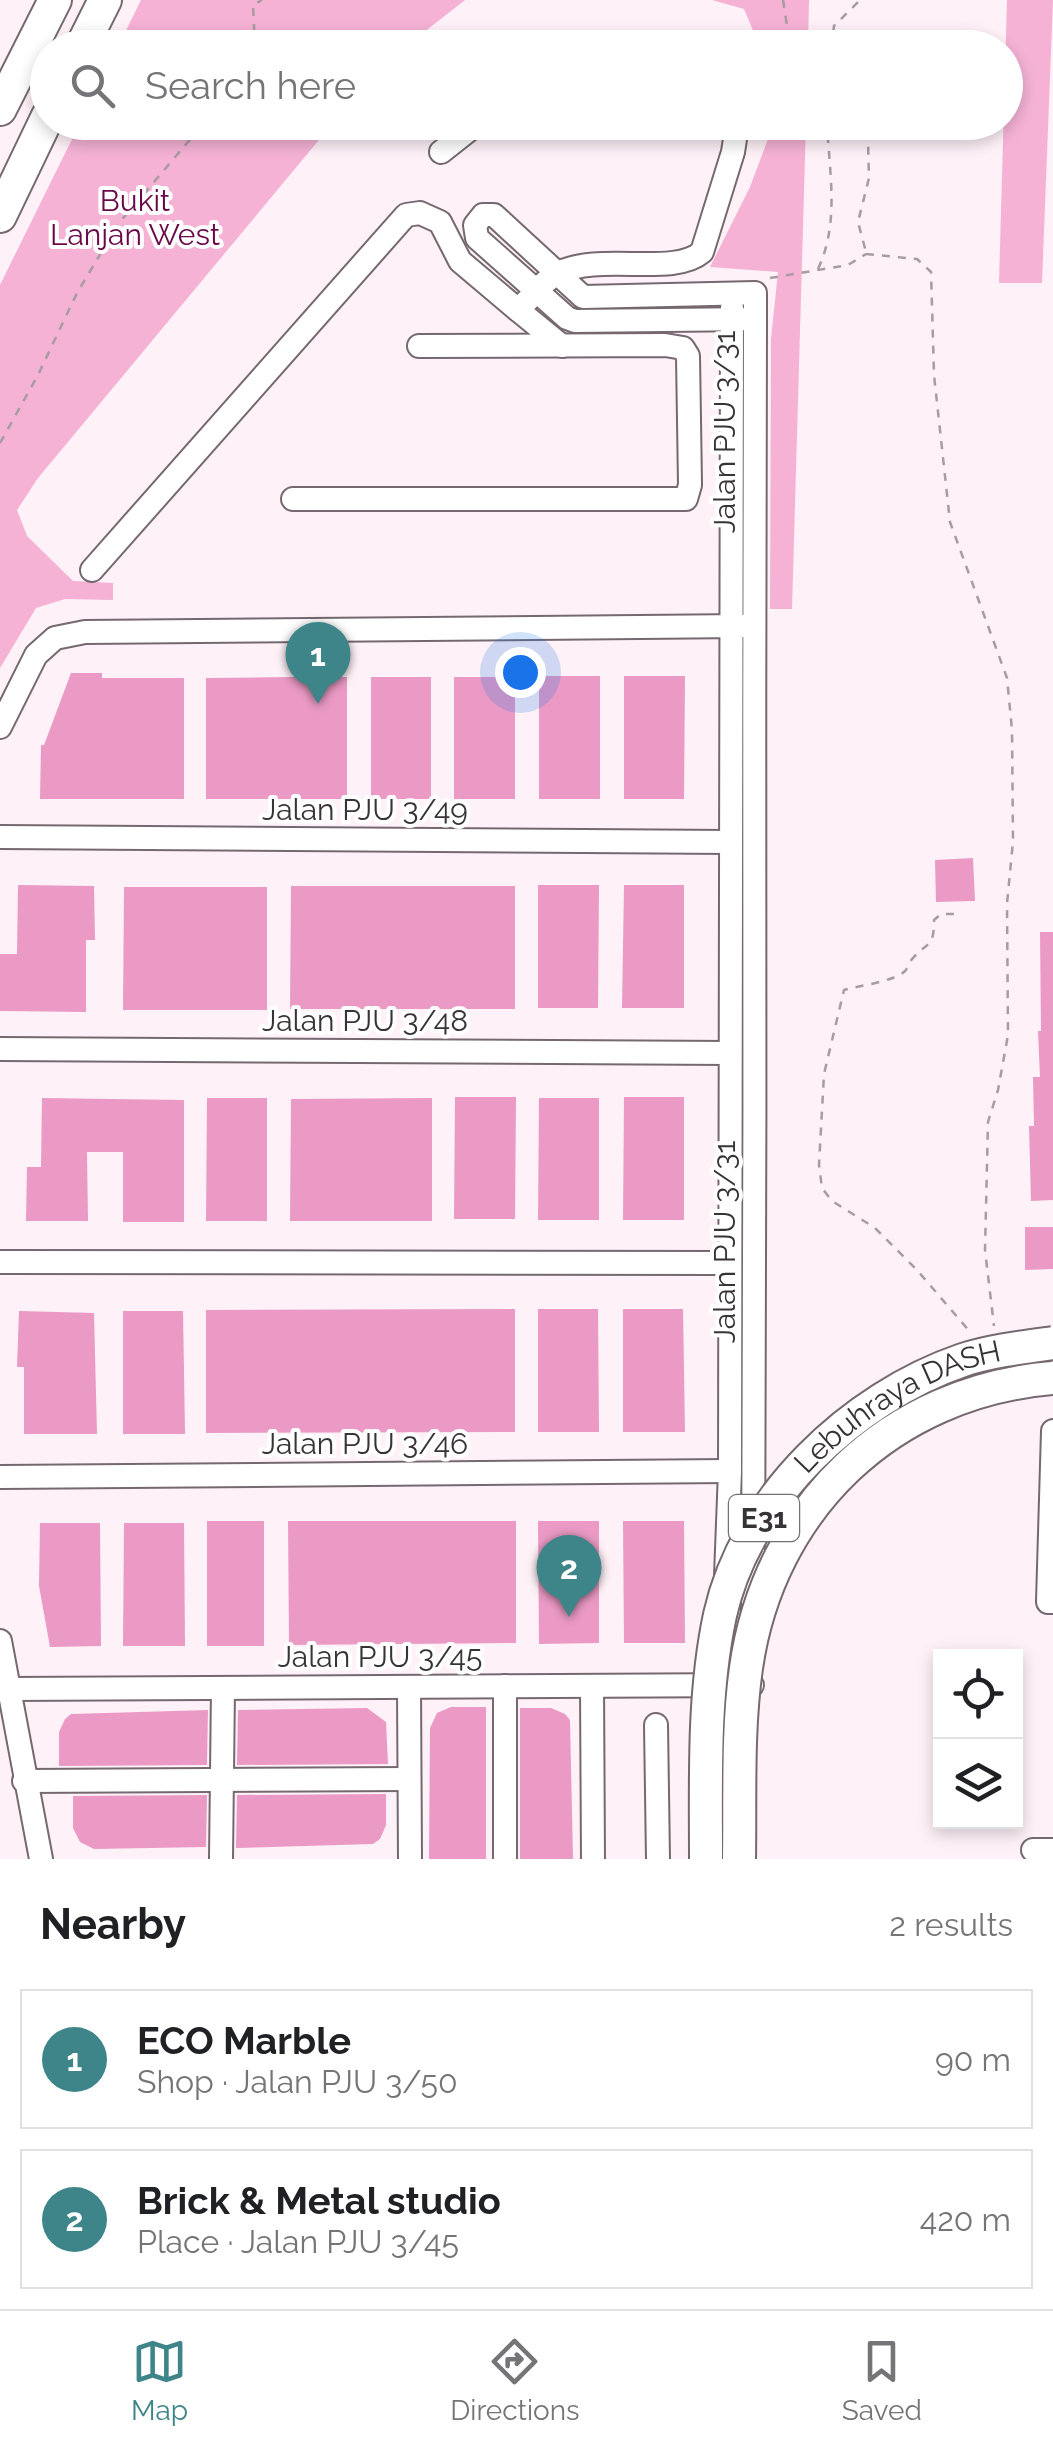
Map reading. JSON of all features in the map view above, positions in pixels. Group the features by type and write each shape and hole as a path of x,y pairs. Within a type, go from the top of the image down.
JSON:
{"highway":[{"path":"40,30 55,0"},
{"path":"90,30 105,0"},
{"path":"0,109 30,50"},
{"path":"0,216 36,140"},
{"name":"Lebuhraya DASH","path":"706,1859 706,1717 721,1612 737,1568 775,1500 802,1464 852,1420 901,1387 966,1359 1053,1342"},
{"name":"Lebuhraya DASH","path":"739,1859 740,1723 747,1664 774,1571 798,1524 831,1482 915,1416 976,1391 1053,1376"}],"street":[{"path":"441,152 457,140"},
{"path":"518,310 556,274 596,263 678,264 693,260 707,241 735,140"},
{"path":"92,570 406,215 420,213 440,222 460,262 562,346"},
{"path":"743,294 583,297 494,215 483,215 475,225 477,238 575,321 744,319"},
{"name":"Jalan PJU 3/31","path":"743,294 742,626 756,1263 752,1859"},
{"path":"293,499 686,499 690,484 688,356 683,348 420,346"},
{"path":"0,727 36,654 55,638 86,632 742,626"},
{"name":"Jalan PJU 3/31","path":"721,1859 722,1685 730,1471 730,842 742,626"},
{"name":"Jalan PJU 3/49","path":"0,837 730,842"},
{"name":"Jalan PJU 3/48","path":"0,1049 730,1053"},
{"path":"0,1262 730,1263"},
{"path":"1011,1376 1053,1376"},
{"path":"1053,1431 1048,1602 1053,1602"},
{"name":"Jalan PJU 3/46","path":"0,1477 730,1471"},
{"path":"0,1641 41,1859"},
{"name":"Jalan PJU 3/45","path":"8,1689 752,1684"},
{"path":"505,1686 505,1859"},
{"path":"592,1686 593,1859"},
{"path":"410,1687 410,1859"},
{"path":"221,1859 223,1688"},
{"path":"656,1725 658,1859"},
{"path":"24,1781 409,1779"}],"path":[{"path":"254,30 252,5 262,0"},
{"path":"783,0 788,30"},
{"path":"833,30 860,0"},
{"path":"0,443 77,293 120,223 191,140"},
{"path":"818,269 827,251 834,186 830,140"},
{"path":"866,254 858,222 869,178 867,140"},
{"path":"743,294 773,276 848,265 866,254 917,259 932,272 934,374 950,522 1007,678 1012,730 1012,841 1006,904 1008,1035 988,1122 985,1250 994,1326"},
{"path":"954,914 940,914 934,920 934,938 929,947 912,958 904,972 888,981 844,990 824,1074 819,1166 822,1188 832,1201 875,1228 975,1337"}],"green space":[{"path":"141,0 465,0 427,30 126,30"},
{"path":"712,0 809,0 808,30 753,30 744,9"},
{"path":"1007,0 1053,0 1042,283 999,283 1003,140 1023,140 1023,30 1006,30"},
{"name":"Bukit Lanjan West","path":"72,140 319,140 38,478 17,510 27,536 73,581 113,583 113,600 65,599 36,608 0,668 0,285"},
{"path":"768,140 806,140 792,609 770,609 771,339 778,272 710,267 750,187"}],"building":[{"path":"71,673 102,673 102,678 184,678 184,799 40,799 41,745"},
{"path":"539,676 600,676 600,799 539,799"},
{"path":"624,676 685,676 684,799 624,799"},
{"path":"347,677 347,799 206,799 206,678"},
{"path":"371,677 431,677 431,799 371,799"},
{"path":"454,677 515,677 515,799 454,799"},
{"path":"973,858 975,901 936,902 935,860"},
{"path":"18,885 94,886 95,940 86,940 86,1012 0,1011 0,954 17,954"},
{"path":"538,885 599,885 598,1008 538,1008"},
{"path":"624,885 684,885 684,1008 622,1008"},
{"path":"291,886 515,886 515,1009 290,1009"},
{"path":"124,887 267,887 267,1010 123,1010"},
{"path":"1040,932 1053,932 1053,1200 1031,1201 1029,1126 1034,1126 1033,1077 1040,1077"},
{"path":"455,1097 516,1097 515,1219 454,1219"},
{"path":"624,1097 684,1097 684,1220 623,1220"},
{"path":"42,1098 184,1100 184,1222 123,1222 123,1152 87,1152 88,1221 26,1221 27,1167 41,1167"},
{"path":"207,1098 267,1098 267,1221 206,1221"},
{"path":"432,1098 432,1221 290,1221 291,1099"},
{"path":"539,1098 599,1098 599,1220 538,1220"},
{"path":"1025,1227 1053,1227 1053,1269 1025,1270"},
{"path":"515,1309 515,1432 206,1433 206,1310"},
{"path":"538,1309 598,1309 599,1432 538,1432"},
{"path":"623,1309 683,1309 685,1432 623,1432"},
{"path":"19,1311 94,1313 97,1434 24,1434 24,1367 17,1367"},
{"path":"123,1311 183,1311 185,1434 123,1434"},
{"path":"207,1521 264,1521 264,1646 207,1646"},
{"path":"288,1521 516,1521 516,1643 289,1645"},
{"path":"538,1521 599,1521 599,1643 539,1644"},
{"path":"623,1521 684,1521 685,1643 624,1643"},
{"path":"40,1523 100,1523 101,1646 50,1647 39,1586"},
{"path":"124,1523 184,1523 185,1646 123,1646"},
{"path":"451,1707 486,1707 486,1859 429,1859 430,1728 437,1713"},
{"path":"367,1708 386,1722 388,1764 237,1765 238,1710"},
{"path":"520,1708 551,1708 570,1720 573,1859 520,1859"},
{"path":"208,1710 207,1765 59,1766 59,1732 71,1714"},
{"path":"386,1794 386,1825 373,1844 236,1848 237,1795"},
{"path":"207,1795 206,1847 94,1849 80,1842 73,1828 73,1796"}],"place":[{"name":"ECO Marble","path":"318,704"},
{"name":"Brick & Metal studio","path":"569,1617"}]}
